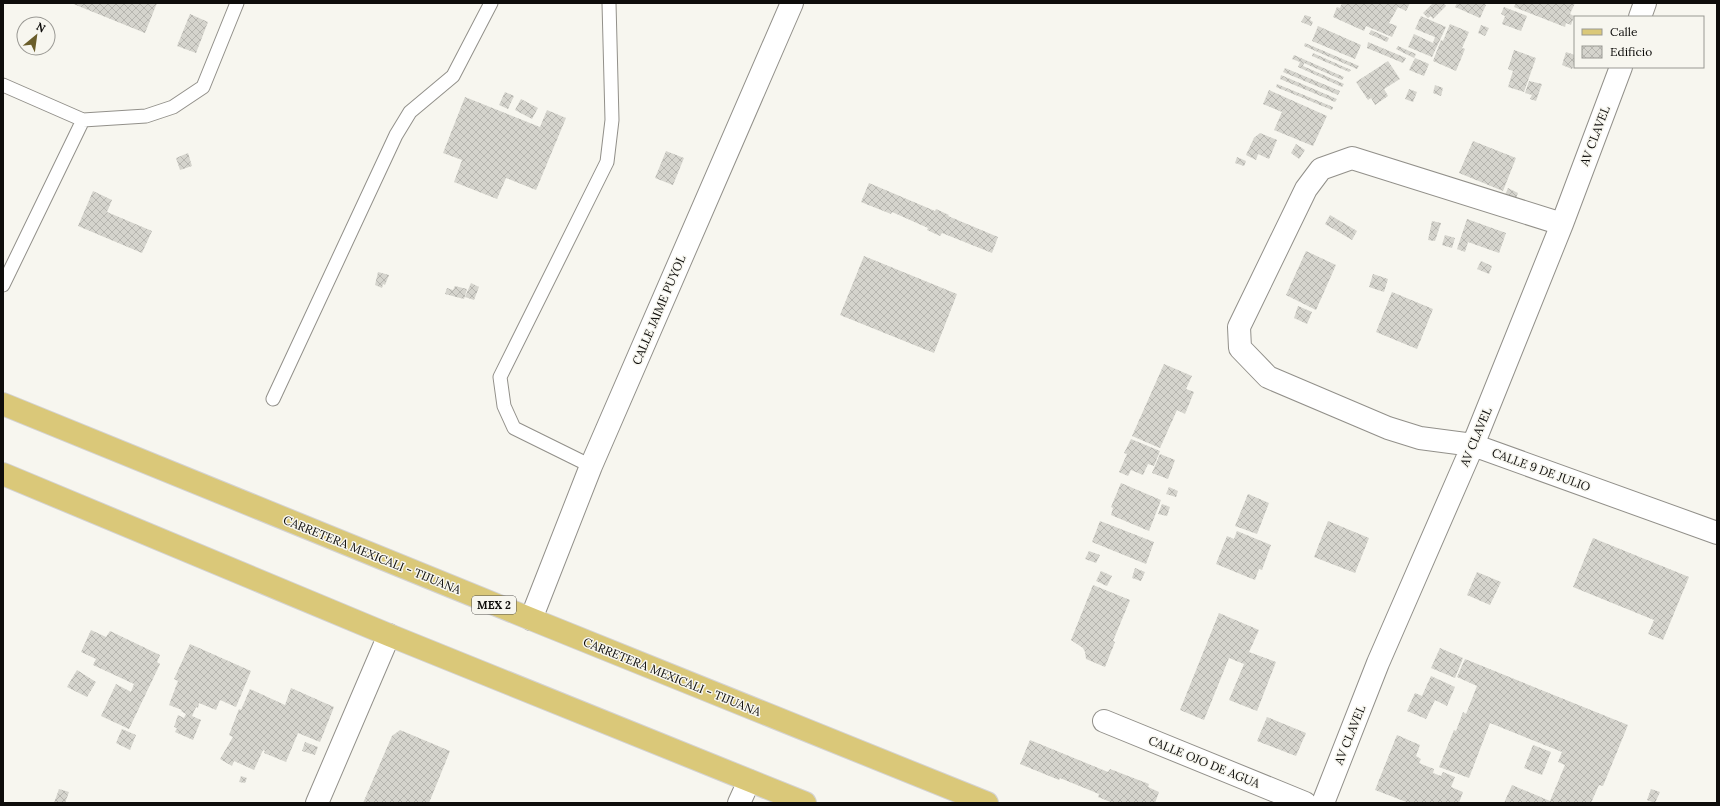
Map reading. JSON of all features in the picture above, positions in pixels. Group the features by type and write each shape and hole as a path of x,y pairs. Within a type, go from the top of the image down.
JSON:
{"main road":[{"name":"CARRETERA MEXICALI - TIJUANA","path":"3,404 986,803"},
{"path":"3,474 388,635 804,803"}],"street":[{"name":"CALLE JAIME PUYOL","path":"530,619 591,466 792,3"},
{"path":"1640,16 1645,3"},
{"name":"AV CLAVEL","path":"1323,803 1378,663 1473,445 1562,224 1621,68"},
{"name":"CALLE 9 DE JULIO","path":"1562,224 1352,158 1321,169 1306,189 1239,327 1240,348 1268,377 1388,428 1420,438 1473,445 1717,533"},
{"path":"317,803 388,635"},
{"name":"CALLE OJO DE AGUA","path":"1104,721 1305,803"},
{"path":"739,803 749,781"}],"lane":[{"path":"3,85 83,120 146,116 173,107 203,87 237,3"},
{"path":"273,399 396,135 410,112 453,76 491,3"},
{"path":"591,466 514,428 504,406 500,377 607,162 612,120 609,3"},
{"path":"3,285 83,120"}],"building":[{"path":"71,3 157,3 145,33"},
{"path":"1342,3 1410,3 1406,11 1398,7 1389,23 1397,26 1392,37 1366,26 1364,31 1333,17 1337,7 1340,8"},
{"path":"1433,3 1443,3 1446,6 1433,19 1431,16 1428,18 1423,13"},
{"path":"1457,3 1483,3 1486,5 1480,18 1455,7"},
{"path":"1516,3 1575,3 1570,14 1574,16 1571,25 1566,23 1565,27 1514,7"},
{"path":"1504,7 1527,16 1521,31 1502,24 1505,16 1501,14"},
{"path":"190,14 208,22 196,53 177,46"},
{"path":"1305,15 1311,17 1310,20 1313,22 1311,26 1301,22"},
{"path":"1421,16 1446,27 1432,57 1408,47 1414,34 1433,43 1435,37 1415,29"},
{"path":"1450,24 1469,32 1462,48 1465,49 1456,71 1433,61 1441,40 1443,41"},
{"path":"1481,25 1489,28 1485,36 1478,33"},
{"path":"1318,26 1361,45 1355,59 1312,41"},
{"path":"1371,30 1389,38 1387,42 1369,34"},
{"path":"1368,42 1406,58 1403,63 1367,48"},
{"path":"1305,43 1359,66 1357,69 1304,46"},
{"path":"1398,46 1416,54 1414,58 1396,49"},
{"path":"1514,50 1536,58 1524,92 1508,87 1513,71 1508,69"},
{"path":"1566,52 1574,55 1574,64 1572,69 1562,65"},
{"path":"1313,53 1351,70 1349,72 1312,56"},
{"path":"1294,55 1344,77 1342,80 1304,63 1303,66 1344,84 1342,87 1298,67 1300,62 1292,59"},
{"path":"1415,58 1429,64 1424,76 1409,70"},
{"path":"1388,61 1400,79 1384,89 1388,96 1375,105 1371,98 1368,100 1356,82"},
{"path":"1285,68 1340,91 1338,95 1283,72"},
{"path":"1281,75 1337,99 1335,102 1280,79"},
{"path":"1529,81 1542,84 1536,101 1530,99 1532,95 1525,93"},
{"path":"1277,84 1333,107 1332,110 1276,87"},
{"path":"1435,85 1443,88 1441,96 1433,93"},
{"path":"1409,89 1417,92 1413,102 1405,99"},
{"path":"1269,90 1327,116 1313,146 1274,130 1282,112 1263,104"},
{"path":"505,92 514,96 508,109 499,105"},
{"path":"465,97 540,127 547,110 566,118 536,190 506,178 497,199 454,182 462,160 443,153"},
{"path":"521,99 538,108 532,119 515,110"},
{"path":"1260,133 1277,140 1269,159 1258,154 1256,160 1246,155 1254,138"},
{"path":"1473,141 1516,158 1503,191 1459,173"},
{"path":"1296,144 1305,150 1299,159 1291,153"},
{"path":"666,151 684,158 673,185 655,178"},
{"path":"188,153 192,166 180,170 176,158"},
{"path":"1237,157 1246,161 1244,166 1235,163"},
{"path":"869,183 935,211 936,209 949,215 948,216 998,237 992,253 942,233 940,236 927,230 928,228 892,212 891,214 861,202"},
{"path":"1508,188 1518,193 1516,198 1521,200 1503,200"},
{"path":"93,191 112,200 107,212 152,231 142,253 78,226"},
{"path":"1330,215 1357,231 1352,240 1325,224"},
{"path":"1467,219 1506,233 1499,253 1468,242 1465,252 1457,249"},
{"path":"1432,221 1441,223 1435,241 1428,240"},
{"path":"1445,235 1455,238 1452,248 1442,245"},
{"path":"1306,251 1336,265 1316,310 1286,295"},
{"path":"864,256 957,294 934,353 840,315"},
{"path":"1481,261 1492,266 1489,274 1477,269"},
{"path":"378,272 389,275 385,285 383,284 382,288 375,285"},
{"path":"1373,274 1388,279 1384,292 1369,287"},
{"path":"471,283 479,287 474,300 465,297"},
{"path":"455,286 467,289 464,299 445,294 447,288 453,290"},
{"path":"1392,292 1433,309 1417,349 1376,332"},
{"path":"1298,306 1312,312 1307,324 1294,318"},
{"path":"1164,364 1192,376 1186,389 1194,392 1185,414 1177,410 1160,448 1132,436"},
{"path":"1131,439 1160,451 1154,466 1148,464 1143,475 1131,470 1128,476 1119,472 1127,454 1124,453"},
{"path":"1160,454 1175,460 1168,479 1152,473"},
{"path":"1121,483 1161,500 1149,531 1111,515 1113,508 1111,507"},
{"path":"1169,487 1178,491 1176,497 1166,494"},
{"path":"1248,494 1269,503 1257,534 1235,526"},
{"path":"1162,504 1170,507 1167,516 1158,514"},
{"path":"1100,521 1154,542 1146,564 1092,542"},
{"path":"1328,521 1369,538 1355,573 1314,557"},
{"path":"1237,531 1271,545 1262,570 1259,569 1255,580 1216,564 1227,536 1234,539"},
{"path":"1593,538 1689,577 1663,640 1648,634 1654,620 1573,587"},
{"path":"1089,551 1100,555 1096,563 1085,559"},
{"path":"1135,568 1145,572 1141,581 1132,578"},
{"path":"1101,571 1112,576 1107,586 1096,581"},
{"path":"1477,572 1501,582 1490,605 1467,595"},
{"path":"1093,585 1130,600 1113,641 1115,642 1105,667 1086,659 1083,648 1071,640"},
{"path":"1219,613 1259,630 1249,652 1276,662 1257,711 1229,700 1244,664 1229,658 1204,720 1180,710"},
{"path":"91,630 106,637 110,631 160,655 157,662 160,664 129,729 101,716 116,684 131,692 134,684 93,665 96,659 81,652"},
{"path":"190,644 251,671 236,707 220,700 216,710 199,703 198,708 196,707 192,716 201,720 193,740 175,732 177,728 174,727 178,715 184,718 186,714 181,711 182,710 169,705 178,681 174,679"},
{"path":"1440,648 1463,658 1455,678 1431,668"},
{"path":"1465,659 1628,725 1603,786 1599,785 1591,803 1504,803 1512,785 1550,801 1565,765 1558,762 1562,752 1490,723 1469,778 1439,767 1454,730 1456,731 1463,712 1466,714 1477,686 1457,677"},
{"path":"77,670 96,682 87,697 67,687"},
{"path":"1431,676 1455,687 1447,706 1435,700 1426,719 1407,711 1415,693 1422,696"},
{"path":"291,688 334,707 320,742 298,733 286,762 264,753 265,751 263,750 254,770 234,761 232,766 220,759 233,737 229,735 239,709 241,710 250,689 285,705"},
{"path":"1267,717 1306,733 1296,756 1257,741"},
{"path":"122,729 136,735 130,750 116,743"},
{"path":"400,730 450,751 429,803 363,803 392,736"},
{"path":"1397,735 1420,745 1416,756 1421,759 1419,763 1434,769 1433,773 1441,776 1443,772 1455,777 1451,787 1463,792 1459,803 1409,803 1375,790"},
{"path":"1030,740 1108,772 1110,769 1149,784 1148,787 1159,792 1155,803 1113,803 1098,797 1099,794 1020,764"},
{"path":"305,742 318,747 315,755 302,751"},
{"path":"1533,745 1551,752 1542,775 1524,768"},
{"path":"241,776 247,778 245,783 239,782"},
{"path":"59,789 69,792 65,803 54,803"},
{"path":"1651,789 1660,792 1655,803 1647,800"}]}
